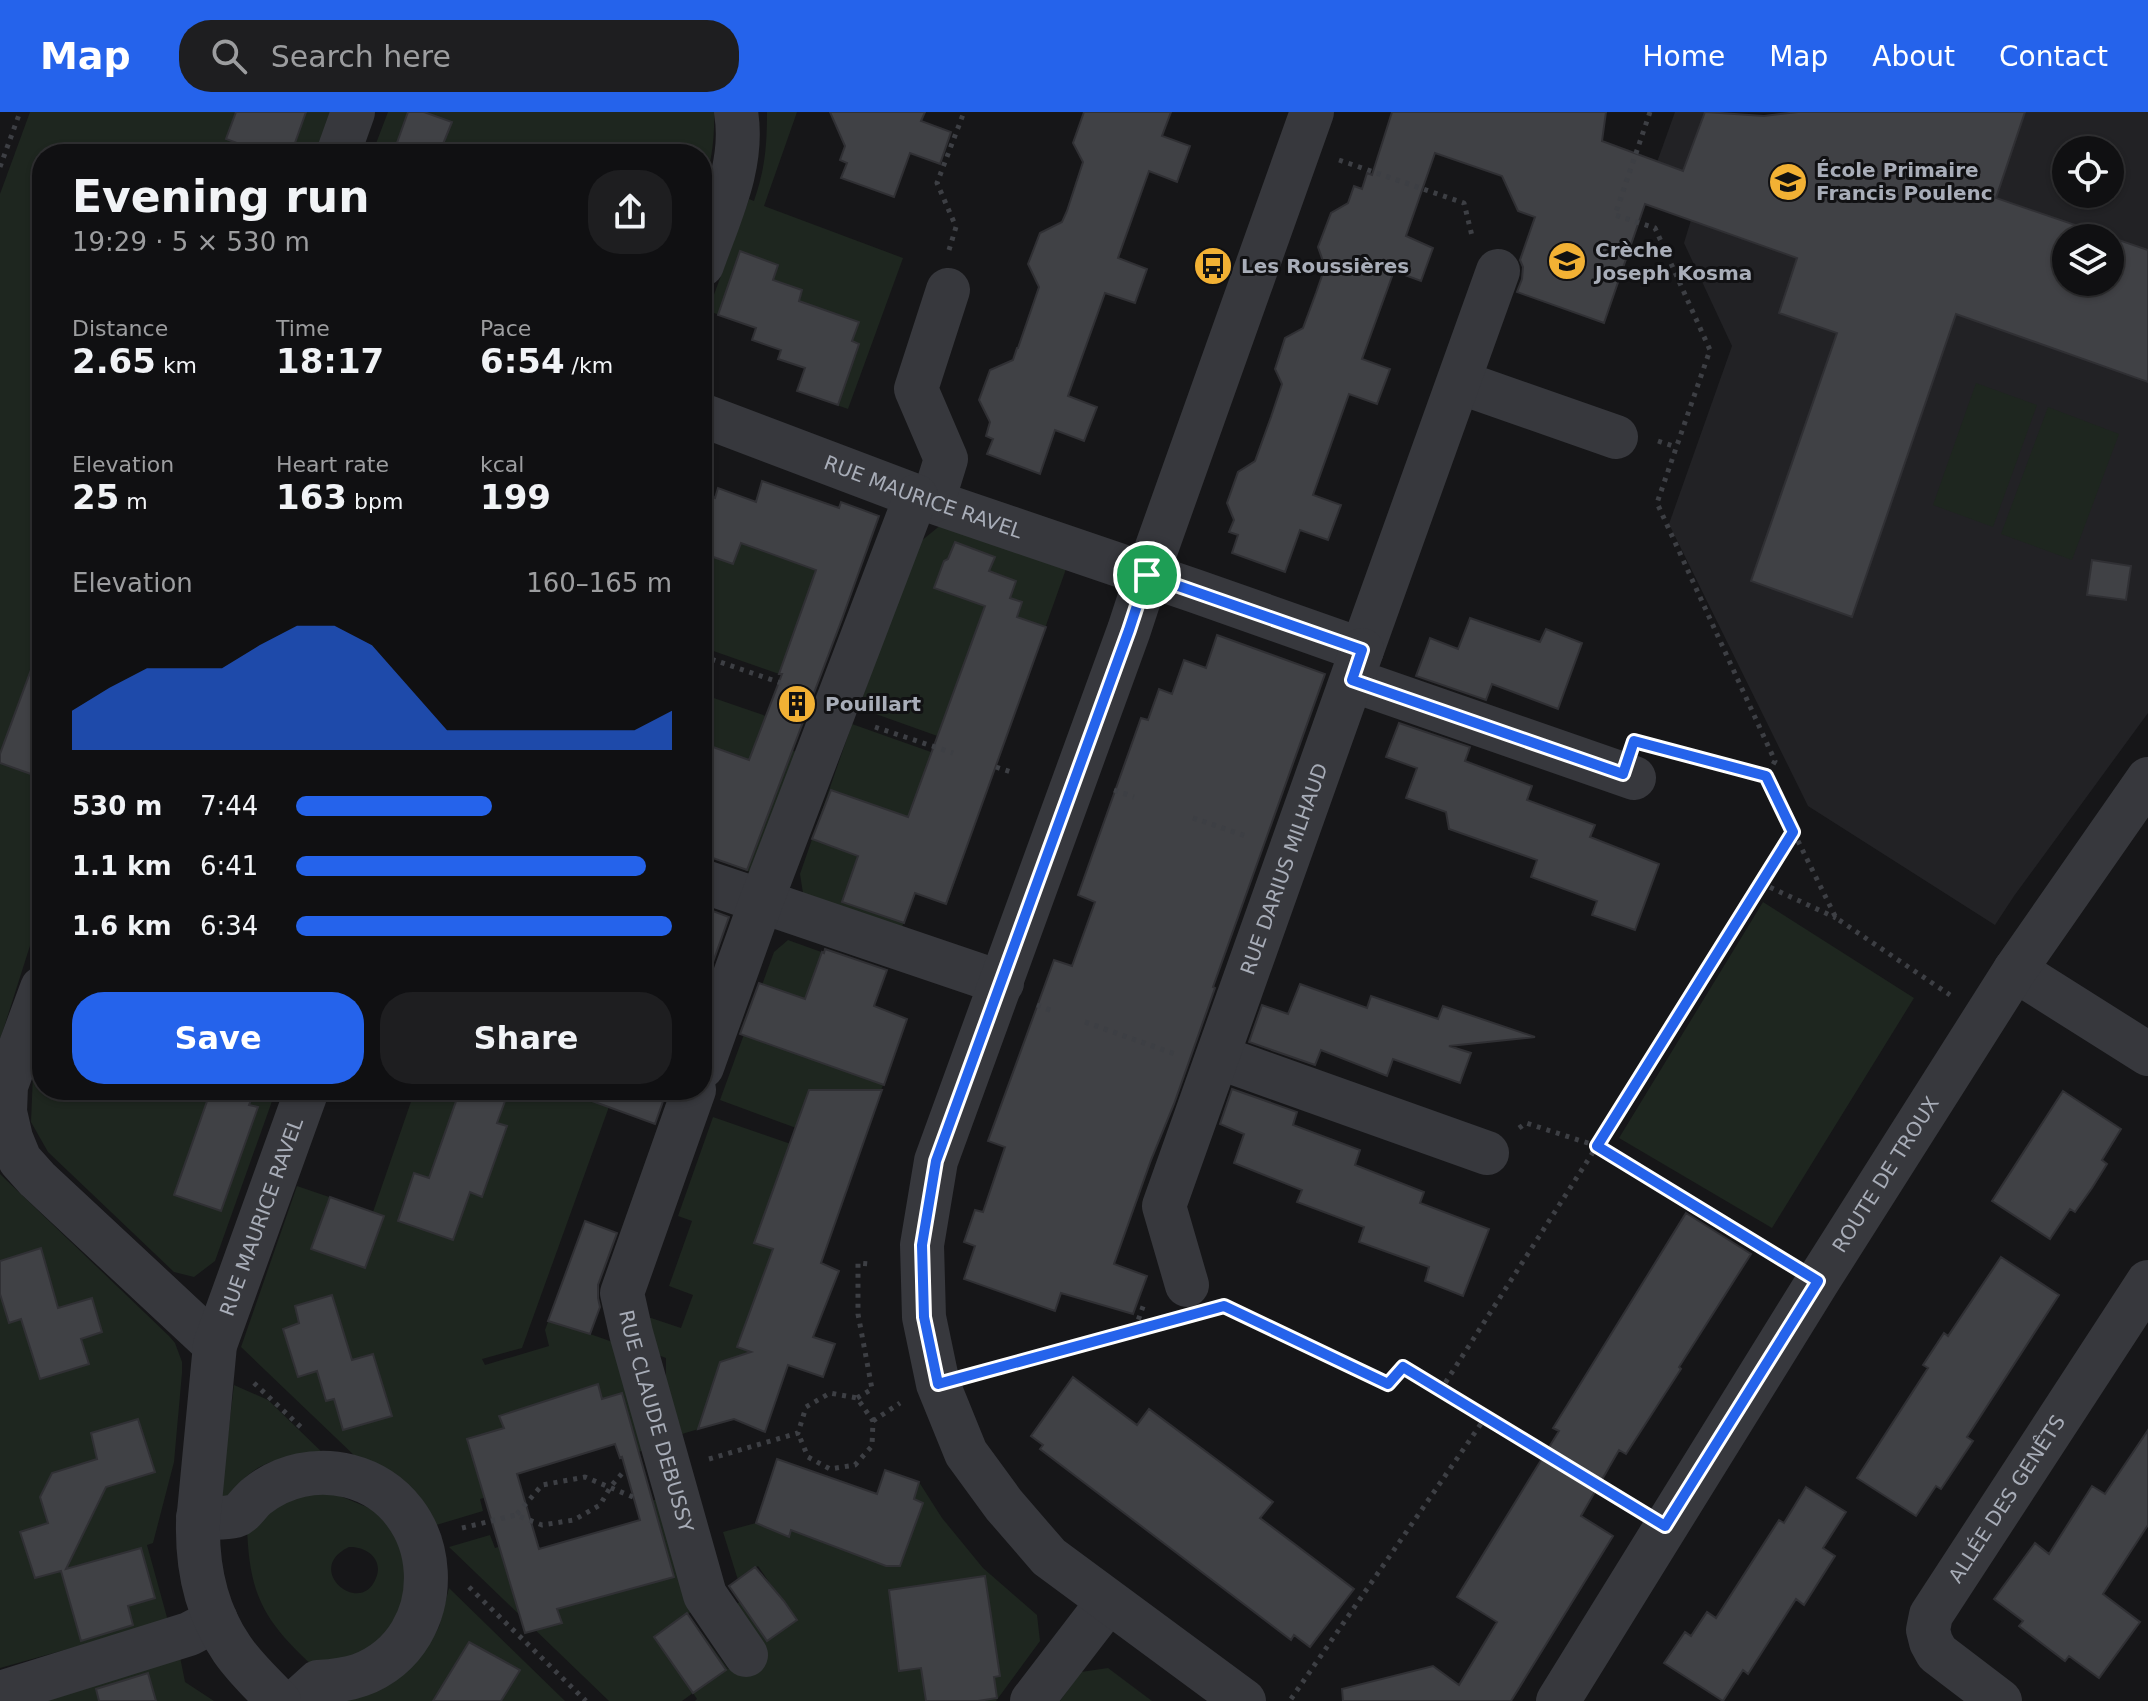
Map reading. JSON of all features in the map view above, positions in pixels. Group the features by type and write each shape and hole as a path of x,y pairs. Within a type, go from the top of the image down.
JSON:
{"street":[{"path":"342,144 353,112"},
{"path":"712,237 735,172 736,112"},
{"path":"1244,1701 1049,1557 1004,1505 966,1453 938,1384 924,1317 922,1245 936,1161 1129,630 1306,129"},
{"name":"RUE DARIUS MILHAUD","path":"1198,1298 1164,1206 1498,271"},
{"path":"712,1039 761,902 924,498 946,459 916,389 948,290"},
{"path":"1459,382 1616,437"},
{"name":"RUE MAURICE RAVEL","path":"712,419 924,498 1147,575 1357,665"},
{"path":"1357,665 1648,763"},
{"name":"ROUTE DE TROUX","path":"1558,1701 2015,970 2148,779"},
{"path":"712,885 1002,983"},
{"path":"2015,970 2148,1054"},
{"path":"32,1015 6,1086 5,1112 20,1160 215,1345"},
{"path":"1216,1062 1487,1153"},
{"name":"RUE MAURICE RAVEL","path":"279,1701 232,1649 216,1620 202,1583 197,1552 198,1517 215,1345 303,1100"},
{"name":"RUE CLAUDE DEBUSSY","path":"690,1100 622,1293 705,1595 746,1655"},
{"name":"ALLÉE DES GENÊTS","path":"2000,1701 1937,1653 1928,1630 1931,1615 2148,1282"},
{"path":"198,1517 238,1515 255,1497 275,1484 312,1473 332,1473 351,1476 377,1487 408,1517 421,1540 426,1566 426,1594 418,1620 408,1638 378,1666 360,1675 318,1682 297,1701"},
{"path":"1032,1701 1108,1602"},
{"path":"0,1693 189,1634 216,1620"}],"path":[{"path":"0,167 20,112"},
{"path":"948,290 941,279 956,227 937,183 964,112"},
{"path":"1650,112 1615,215 1655,228 1710,350 1657,503 1775,761 1766,776"},
{"path":"1306,129 1464,203 1479,264 1498,271"},
{"path":"1648,763 1766,776"},
{"path":"996,767 1011,772"},
{"path":"1766,776 1836,918"},
{"path":"1193,818 1291,850"},
{"path":"1440,1391 1793,832"},
{"path":"1761,883 1836,918 1959,1001"},
{"path":"1085,1022 1216,1062"},
{"path":"1487,1153 1526,1123 1597,1146 1818,1281"},
{"path":"857,1398 872,1389 858,1314 858,1263 869,1264"},
{"path":"1198,1298 1224,1306 1388,1384 1403,1367 1665,1526"},
{"path":"938,1384 1165,1322"},
{"path":"215,1345 351,1476"},
{"path":"873,1421 891,1408"},
{"path":"1291,1699 1485,1418"},
{"path":"516,1515 542,1485 585,1477 636,1498 643,1487"},
{"path":"421,1540 586,1701"}],"shaded area":[{"path":"30,112 333,112 321,144 32,144 32,939 0,1040 0,194"},
{"path":"388,112 714,112 712,150 712,144 376,144"},
{"path":"767,112 797,112 764,206 903,258 848,409 797,391 805,368 778,359 780,350 752,340 756,327 712,312 712,300 749,199 754,201 758,189 767,136"},
{"path":"1675,112 1764,116 1798,112 2148,112 2148,713 1995,925 1808,806 1669,524 1732,346 1684,243 1691,220 1642,204"},
{"path":"1976,383 2037,405 1993,527 1933,505"},
{"path":"2048,407 2119,434 2072,560 2001,534"},
{"path":"762,481 838,508 841,502 879,516 836,638 797,625 779,674 712,651 712,497 715,498 718,488 755,502"},
{"path":"942,524 1066,569 999,758 859,708 915,546"},
{"path":"712,697 766,716 758,738 797,752 753,873 714,859 724,833 712,829"},
{"path":"852,724 993,774 947,904 915,893 902,927 803,893 800,874"},
{"path":"1763,902 1914,998 1772,1228 1619,1138"},
{"path":"788,940 885,975 874,1006 907,1019 859,1151 720,1100 774,952"},
{"path":"32,1098 272,1100 215,1261 194,1277 174,1272 48,1152 31,1122"},
{"path":"412,1100 611,1100 522,1348 482,1359 485,1365 549,1346 545,1330 555,1303 596,1317 590,1334 624,1346 653,1447 620,1458 615,1444 517,1474 521,1487 480,1499 483,1511 433,1526 241,1347 297,1186 373,1212"},
{"path":"713,1117 854,1166 819,1265 838,1272 814,1336 835,1344 823,1377 788,1365 765,1431 720,1414 715,1424 682,1434 666,1384 666,1358 658,1355 645,1316 681,1328 693,1295 669,1286 692,1221 678,1216"},
{"path":"0,1174 169,1336 182,1362 182,1373 174,1462 153,1543 147,1545 168,1621 0,1668"},
{"path":"234,1385 268,1400 327,1457 293,1458 269,1463 248,1475 224,1500 220,1500"},
{"path":"777,1459 877,1494 885,1470 919,1482 942,1518 983,1568 1037,1615 1040,1641 996,1701 695,1701 697,1699 693,1693 682,1701 609,1701 449,1547 490,1535 495,1548 535,1536 540,1549 640,1520 636,1505 669,1496 702,1603 688,1614 728,1669 764,1643 735,1605 769,1582 758,1566 738,1580 723,1532 756,1523"},
{"path":"323,1489 374,1510 393,1530 406,1555 406,1605 368,1657 313,1666 271,1619 262,1604 251,1570 247,1526 270,1502","holes":["349,1547 367,1551 378,1565 376,1578 369,1589 359,1593 348,1592 339,1586 331,1567 336,1556"]},
{"path":"449,1588 565,1701 338,1701 430,1642 439,1627"},
{"path":"180,1657 185,1682 214,1701 23,1701"},
{"path":"1108,1668 1152,1701 1060,1701 1081,1672"}],"building":[{"path":"236,112 306,112 295,144 240,144 226,139"},
{"path":"408,112 424,112 452,122 443,144 397,144"},
{"path":"830,112 925,112 921,121 951,132 940,164 910,153 894,197 841,178 847,163 840,160 845,146"},
{"path":"1084,112 1171,112 1162,136 1190,146 1177,182 1149,171 1118,258 1147,269 1135,303 1105,293 1068,396 1097,407 1084,441 1055,430 1040,474 987,454 993,439 986,436 990,422 979,400 990,370 1013,360 1018,348 1039,287 1028,264 1040,233 1062,222 1067,211 1083,162 1073,143"},
{"path":"1392,112 1606,112 1602,141 1683,171 1705,112 1764,116 1798,112 2025,112 1996,198 2072,224 2052,224 2052,296 2124,296 2124,242 2148,250 2148,382 1956,314 1852,617 1751,581 1837,333 1779,313 1797,258 1645,204 1604,323 1517,292 1522,279 1520,260 1535,217 1518,211 1502,176 1435,153 1406,236 1433,248 1421,281 1394,271 1362,359 1390,369 1377,404 1349,394 1313,495 1341,505 1328,540 1300,530 1285,572 1232,553 1238,535 1229,532 1234,520 1227,503 1238,472 1255,461 1271,417 1282,384 1275,369 1285,338 1303,328 1316,293 1325,267 1318,247 1331,213 1348,203 1354,186 1362,189 1367,173 1372,175"},
{"path":"740,251 778,265 773,280 802,290 799,301 859,322 852,341 859,344 838,405 797,391 805,368 778,359 781,350 752,340 756,328 718,315"},
{"path":"762,481 839,508 841,502 879,516 747,870 712,858 712,747 749,760 782,674 779,674 816,570 741,543 733,564 712,557 712,497 715,498 718,488 756,502"},
{"path":"955,542 995,557 989,571 1016,581 1010,598 1022,602 1017,617 1046,627 946,904 915,893 904,923 842,902 858,856 812,839 831,790 908,817 985,606 934,588"},
{"path":"2092,560 2131,566 2126,600 2087,595"},
{"path":"1470,618 1540,642 1546,629 1582,643 1558,709 1492,684 1486,700 1416,676 1430,638 1458,649"},
{"path":"1217,635 1325,674 1174,1104 1114,1264 1147,1276 1133,1314 1061,1293 1055,1311 964,1279 975,1246 964,1242 975,1210 983,1212 1005,1147 988,1141 1054,960 1072,966 1095,902 1078,895 1141,718 1148,720 1159,689 1172,694 1184,660 1206,668"},
{"path":"32,667 32,774 0,763 0,754"},
{"path":"1399,723 1470,747 1465,761 1532,786 1527,800 1595,825 1590,837 1659,864 1635,930 1592,915 1597,901 1531,877 1537,860 1449,829 1446,812 1406,798 1417,768 1386,757"},
{"path":"712,911 729,917 712,965"},
{"path":"825,949 887,970 874,1006 907,1019 884,1085 740,1034 759,983 805,999"},
{"path":"1300,984 1367,1008 1371,996 1438,1019 1443,1006 1535,1037 1449,1046 1471,1053 1460,1083 1393,1059 1387,1076 1321,1050 1315,1065 1249,1042 1262,1005 1288,1014"},
{"path":"1232,1089 1297,1112 1293,1125 1360,1150 1355,1165 1424,1192 1420,1203 1489,1229 1463,1296 1425,1281 1429,1267 1359,1242 1364,1227 1297,1202 1302,1190 1234,1163 1244,1134 1220,1124"},
{"path":"809,1090 882,1090 821,1263 839,1271 813,1337 835,1344 823,1377 788,1365 765,1432 734,1419 698,1429 720,1362 751,1352 737,1347 773,1249 754,1243"},
{"path":"2063,1091 2121,1129 2102,1160 2107,1164 2092,1188 2075,1212 2070,1209 2050,1239 1992,1201"},
{"path":"207,1100 251,1100 249,1105 258,1107 221,1211 174,1195"},
{"path":"456,1100 505,1100 497,1123 507,1126 482,1197 470,1192 453,1240 398,1221 414,1173 429,1178"},
{"path":"589,1100 663,1100 655,1124"},
{"path":"330,1197 384,1216 365,1268 311,1249"},
{"path":"1686,1213 1751,1254 1626,1454 1619,1450 1581,1516 1613,1536 1511,1701 1343,1701 1342,1689 1433,1666 1459,1685 1497,1622 1457,1597 1559,1431 1553,1428"},
{"path":"585,1221 617,1233 598,1285 600,1307 590,1334 548,1321"},
{"path":"41,1248 58,1308 92,1298 102,1332 81,1339 89,1364 40,1379 21,1319 9,1323 0,1294 0,1261"},
{"path":"2001,1257 2059,1295 1967,1437 1973,1441 1941,1489 1936,1486 1916,1516 1857,1478 1928,1368 1923,1365 1944,1333 1948,1336"},
{"path":"332,1295 352,1360 373,1354 392,1416 343,1430 334,1399 326,1401 317,1371 298,1377 283,1329 299,1323 295,1306"},
{"path":"1073,1377 1137,1425 1149,1409 1232,1471 1273,1502 1260,1518 1354,1589 1310,1647 1294,1635 1291,1640 1040,1449 1043,1445 1031,1436"},
{"path":"598,1384 602,1399 622,1393 674,1577 557,1609 562,1623 525,1633 467,1439 504,1428 499,1416","holes":["615,1444 640,1520 539,1549 517,1474"]},
{"path":"138,1419 155,1472 106,1487 66,1569 141,1548 155,1598 128,1606 133,1625 81,1641 61,1571 35,1578 20,1532 48,1523 40,1497 52,1473 97,1459 91,1433"},
{"path":"2148,1430 2148,1525 2103,1594 2140,1622 2099,1678 2069,1656 2065,1661 2019,1626 2023,1621 1994,1599 2035,1543 2049,1554 2092,1486 2105,1494"},
{"path":"777,1459 877,1494 885,1470 919,1482 914,1499 923,1503 900,1566 886,1566 791,1530 789,1537 756,1523"},
{"path":"1806,1487 1846,1512 1823,1548 1835,1556 1804,1605 1796,1599 1748,1674 1743,1670 1723,1701 1664,1663 1685,1632 1691,1636 1707,1612 1716,1618 1779,1520 1784,1523"},
{"path":"755,1567 797,1620 767,1641 729,1586"},
{"path":"985,1576 1000,1676 994,1677 997,1698 926,1701 921,1668 899,1671 889,1590"},
{"path":"687,1613 726,1670 693,1693 654,1637"},
{"path":"469,1642 520,1670 501,1701 433,1701"},
{"path":"148,1673 156,1701 99,1701 96,1689"}],"place":[{"name":"École Primaire Francis Poulenc","path":"1788,182"},
{"name":"Crèche Joseph Kosma","path":"1567,261"},
{"name":"Les Roussières","path":"1213,266"},
{"name":"Pouillart","path":"797,704"}],"route":[{"path":"1147,575 1362,650 1352,680 1623,774 1634,741 1766,776 1793,832 1597,1146 1818,1281 1665,1526 1403,1367 1388,1384 1224,1306 938,1384 924,1317 922,1245 936,1161 1147,575"}]}
